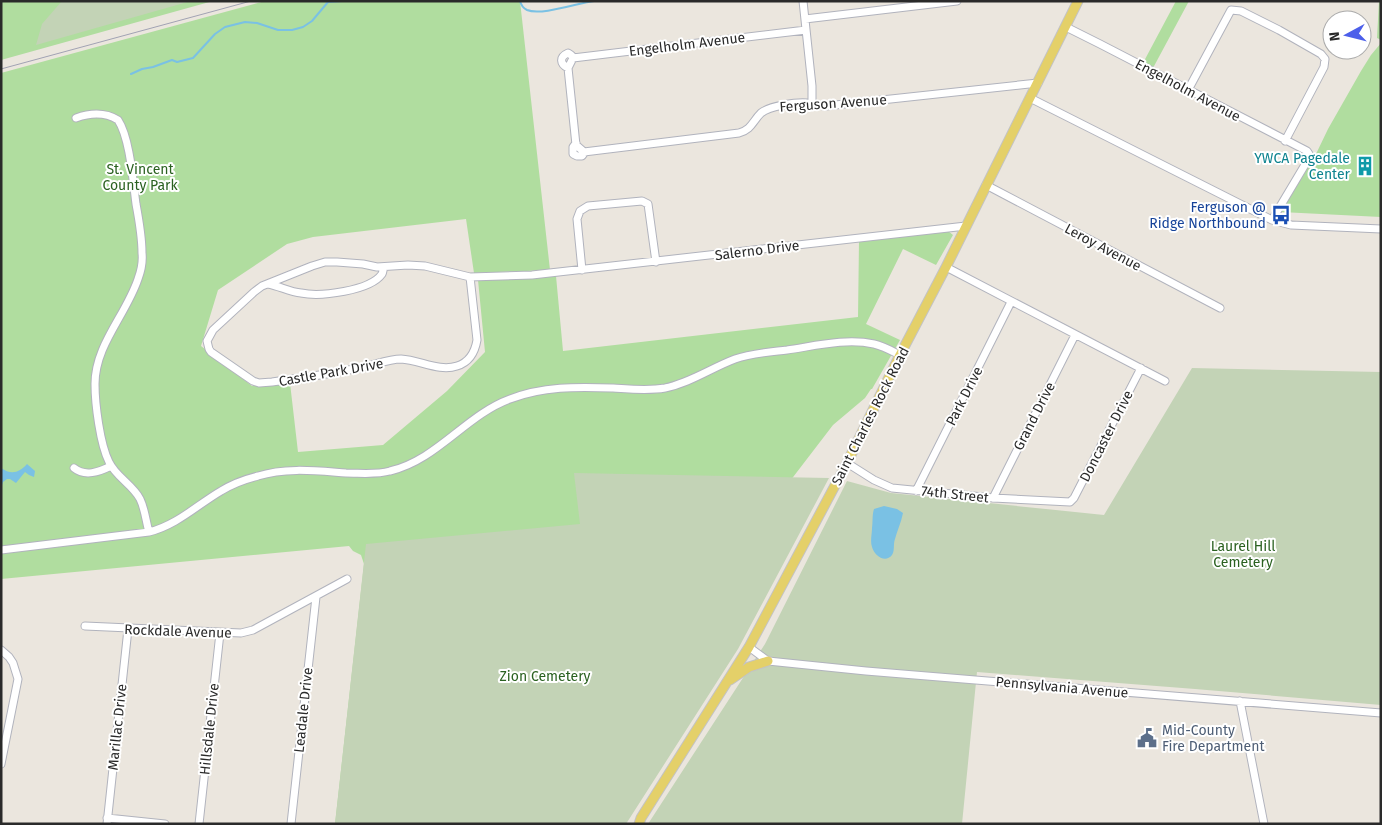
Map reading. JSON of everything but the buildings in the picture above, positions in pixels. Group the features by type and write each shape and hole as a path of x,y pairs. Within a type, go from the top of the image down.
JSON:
{"main road":[{"name":"Saint Charles Rock Road","path":"638,822 749,647 946,267 1077,2"},
{"path":"726,683 749,667 768,661"}],"street":[{"path":"803,1 812,103"},
{"path":"805,19 957,1"},
{"path":"1188,90 1231,10 1241,11 1279,30 1321,54 1325,59 1324,66 1285,141"},
{"name":"Engelholm Avenue","path":"1066,27 1309,154 1309,158 1272,220"},
{"name":"Engelholm Avenue","path":"580,148 571,63 806,30"},
{"name":"Ferguson Avenue","path":"580,148 739,134 748,130 761,113 769,108 802,103 826,106 1038,83"},
{"path":"1030,98 1272,220 1292,225 1381,229"},
{"path":"76,118 92,114 101,114 115,118 124,129 130,158 142,243 142,264 133,292 101,353 96,368 95,383 104,451 119,477 141,501 149,532"},
{"name":"Leroy Avenue","path":"986,186 1220,308"},
{"path":"582,270 577,219 580,211 588,206 642,201 648,204 656,262"},
{"name":"Salerno Drive","path":"549,274 966,226"},
{"name":"Castle Park Drive","path":"470,277 477,340 470,358 461,365 448,368 406,360 396,360 348,371 272,382 259,382 248,378 209,349 207,341 213,330 254,292 262,286 325,262 384,267 425,266 470,277 549,274"},
{"path":"268,284 302,294 349,291 369,284 382,274 384,267"},
{"path":"946,267 1165,381"},
{"name":"Park Drive","path":"916,491 1011,302"},
{"name":"Grand Drive","path":"993,498 1075,335"},
{"path":"1,550 162,529 222,490 259,476 279,471 370,474 390,471 409,465 431,452 486,410 508,399 532,392 558,387 646,390 665,388 682,383 735,359 755,354 837,342 875,344 900,355"},
{"name":"Doncaster Drive","path":"1070,502 1074,498 1140,368"},
{"name":"74th Street","path":"846,463 874,480 892,488 993,498 1070,502"},
{"path":"74,468 84,473 91,473 111,466"},
{"name":"Rockdale Avenue","path":"85,626 241,634 253,630 347,580"},
{"name":"Leadale Drive","path":"291,824 316,597"},
{"name":"Marillac Drive","path":"107,821 128,629"},
{"name":"Hillsdale Drive","path":"199,824 220,633"},
{"path":"749,647 768,661"},
{"path":"1,650 13,663 18,679 1,764"},
{"name":"Pennsylvania Avenue","path":"768,661 866,671 1381,714"},
{"path":"1240,702 1264,824"},
{"path":"107,821 165,824"}],"green space":[{"path":"1,1 213,1 1,60"},
{"path":"62,1 191,1 36,45 42,24"},
{"name":"St. Vincent County Park","path":"265,1 520,1 550,270 474,273 466,219 313,237 287,244 218,290 201,346 252,386 290,383 298,452 383,445 447,391 485,352 478,280 556,276 563,351 858,317 859,241 948,231 953,235 936,265 903,249 866,324 900,340 865,398 833,425 787,485 591,527 335,824 364,564 361,555 353,551 349,546 1,579 1,73"},
{"path":"1176,1 1189,1 1153,68 1143,63"},
{"path":"1379,1 1381,1 1381,40 1377,38"},
{"path":"1381,43 1381,217 1281,212 1316,154 1361,71 1368,60 1372,60 1372,54"},
{"name":"Laurel Hill Cemetery","path":"1192,368 1381,372 1381,705 977,672 962,824 648,824 765,644 847,481 891,493 1104,515"},
{"name":"Zion Cemetery","path":"574,473 829,478 738,649 626,824 335,824 366,544 580,524"}],"water":[{"path":"27,464 35,471 34,477 25,472 16,483 7,479 3,482 1,488 1,468 8,472 15,472"},
{"path":"884,506 897,509 903,513 894,541 893,553 886,559 875,553 871,542 874,509"}],"waterway":[{"path":"131,74 172,60 177,62 193,58 215,34 225,27 245,22 257,23 278,30 292,30 303,27 312,21 328,2 342,1"},
{"path":"520,1 524,8 533,11 550,10 594,1"}],"tram line":[{"path":"1,69 251,1"}],"place":[{"name":"YWCA Pagedale Center","path":"1365,166"},
{"name":"Ferguson @ Ridge Northbound","path":"1281,215"},
{"name":"Mid-County Fire Department","path":"1147,738"}]}
